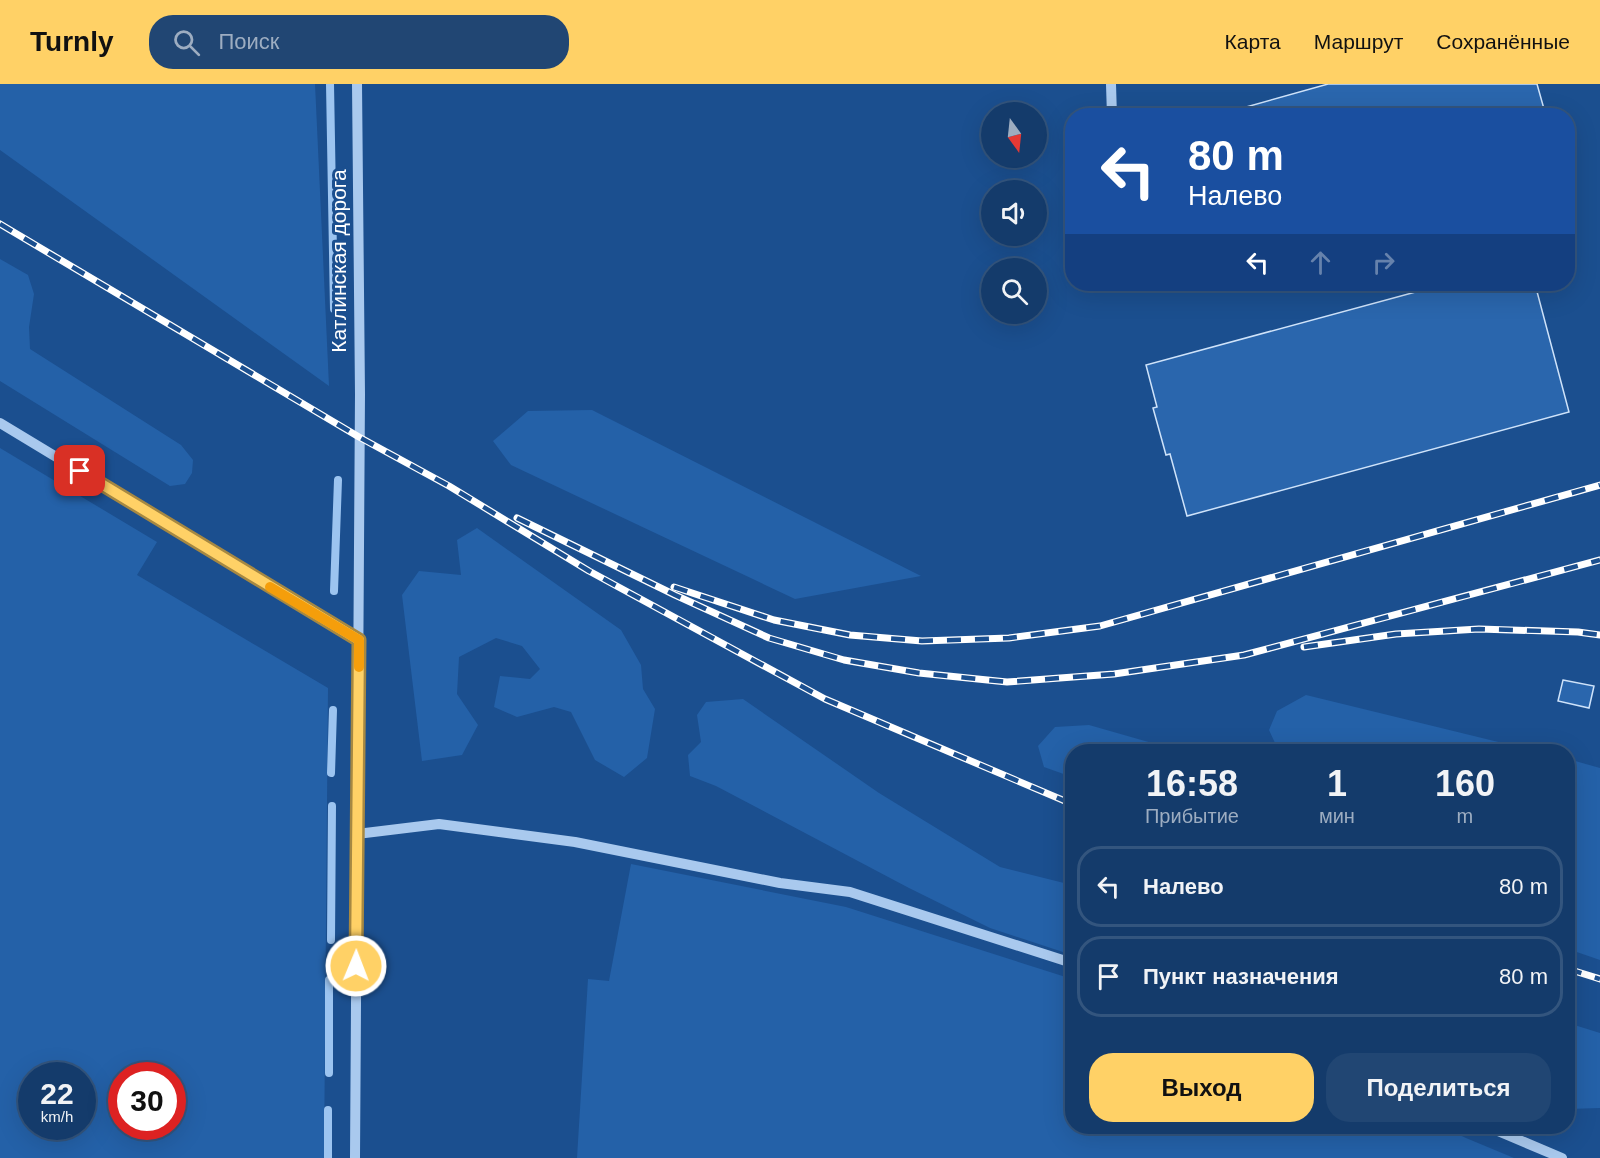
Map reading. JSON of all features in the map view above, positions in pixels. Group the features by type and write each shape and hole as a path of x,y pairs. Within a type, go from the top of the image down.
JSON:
{"street":[{"name":"Катлинская дорога","path":"355,1158 359,640 357,84"},
{"path":"1111,84 1112,108"},
{"path":"0,423 359,640"},
{"path":"357,834 439,824 575,842 780,883 850,892 1065,961"},
{"path":"1504,1134 1562,1158"}],"shaded area":[{"path":"0,84 315,84 329,386 0,150"},
{"path":"0,259 28,275 34,294 29,327 30,349 181,445 193,460 192,473 185,484 170,486 0,381"},
{"path":"592,410 921,576 795,599 511,465 493,441 528,411"},
{"path":"0,448 157,542 137,575 328,688 324,1158 0,1158"},
{"path":"477,528 621,630 641,665 643,689 655,709 647,758 624,777 595,760 571,712 554,707 517,717 494,707 500,676 530,679 540,669 522,646 496,638 459,657 457,694 478,725 462,755 422,761 402,595 419,571 461,575 457,540"},
{"path":"1306,695 1506,744 1276,744 1269,730 1277,711"},
{"path":"743,699 879,793 1000,867 1065,883 1065,953 990,928 716,786 690,776 688,755 701,742 697,715 706,702"},
{"path":"1089,725 1156,744 1065,744 1065,774 1044,767 1038,746 1055,727"},
{"path":"1575,761 1600,768 1600,960 1575,951"},
{"path":"631,864 846,907 1065,977 1065,1134 1458,1134 1514,1158 577,1158 588,979 609,981"},
{"path":"1575,1025 1600,1033 1600,1108 1575,1109"}],"building":[{"path":"1328,84 1537,84 1544,108 1242,108"},
{"path":"1419,291 1537,291 1569,412 1187,516 1170,454 1166,455 1153,408 1157,407 1146,365"},
{"path":"1563,680 1594,686 1589,708 1558,701"}],"waterway":[{"path":"330,84 334,309"},
{"path":"334,591 338,480"},
{"path":"331,773 333,710"},
{"path":"331,940 332,806"},
{"path":"329,980 329,1073"},
{"path":"328,1110 328,1158"}],"railway":[{"path":"0,224 359,437 449,486 589,571 825,699 1065,801"},
{"path":"674,587 774,620 850,635 922,641 1009,638 1100,626 1600,485"},
{"path":"517,518 769,638 844,660 919,673 1007,682 1114,674 1244,655 1600,560"},
{"path":"1304,647 1396,634 1479,629 1578,632 1600,635"},
{"path":"1575,971 1600,979"}],"slow traffic":[{"path":"270,587 359,640 359,667"}],"route":[{"path":"80,471 359,640 356,966"}]}
